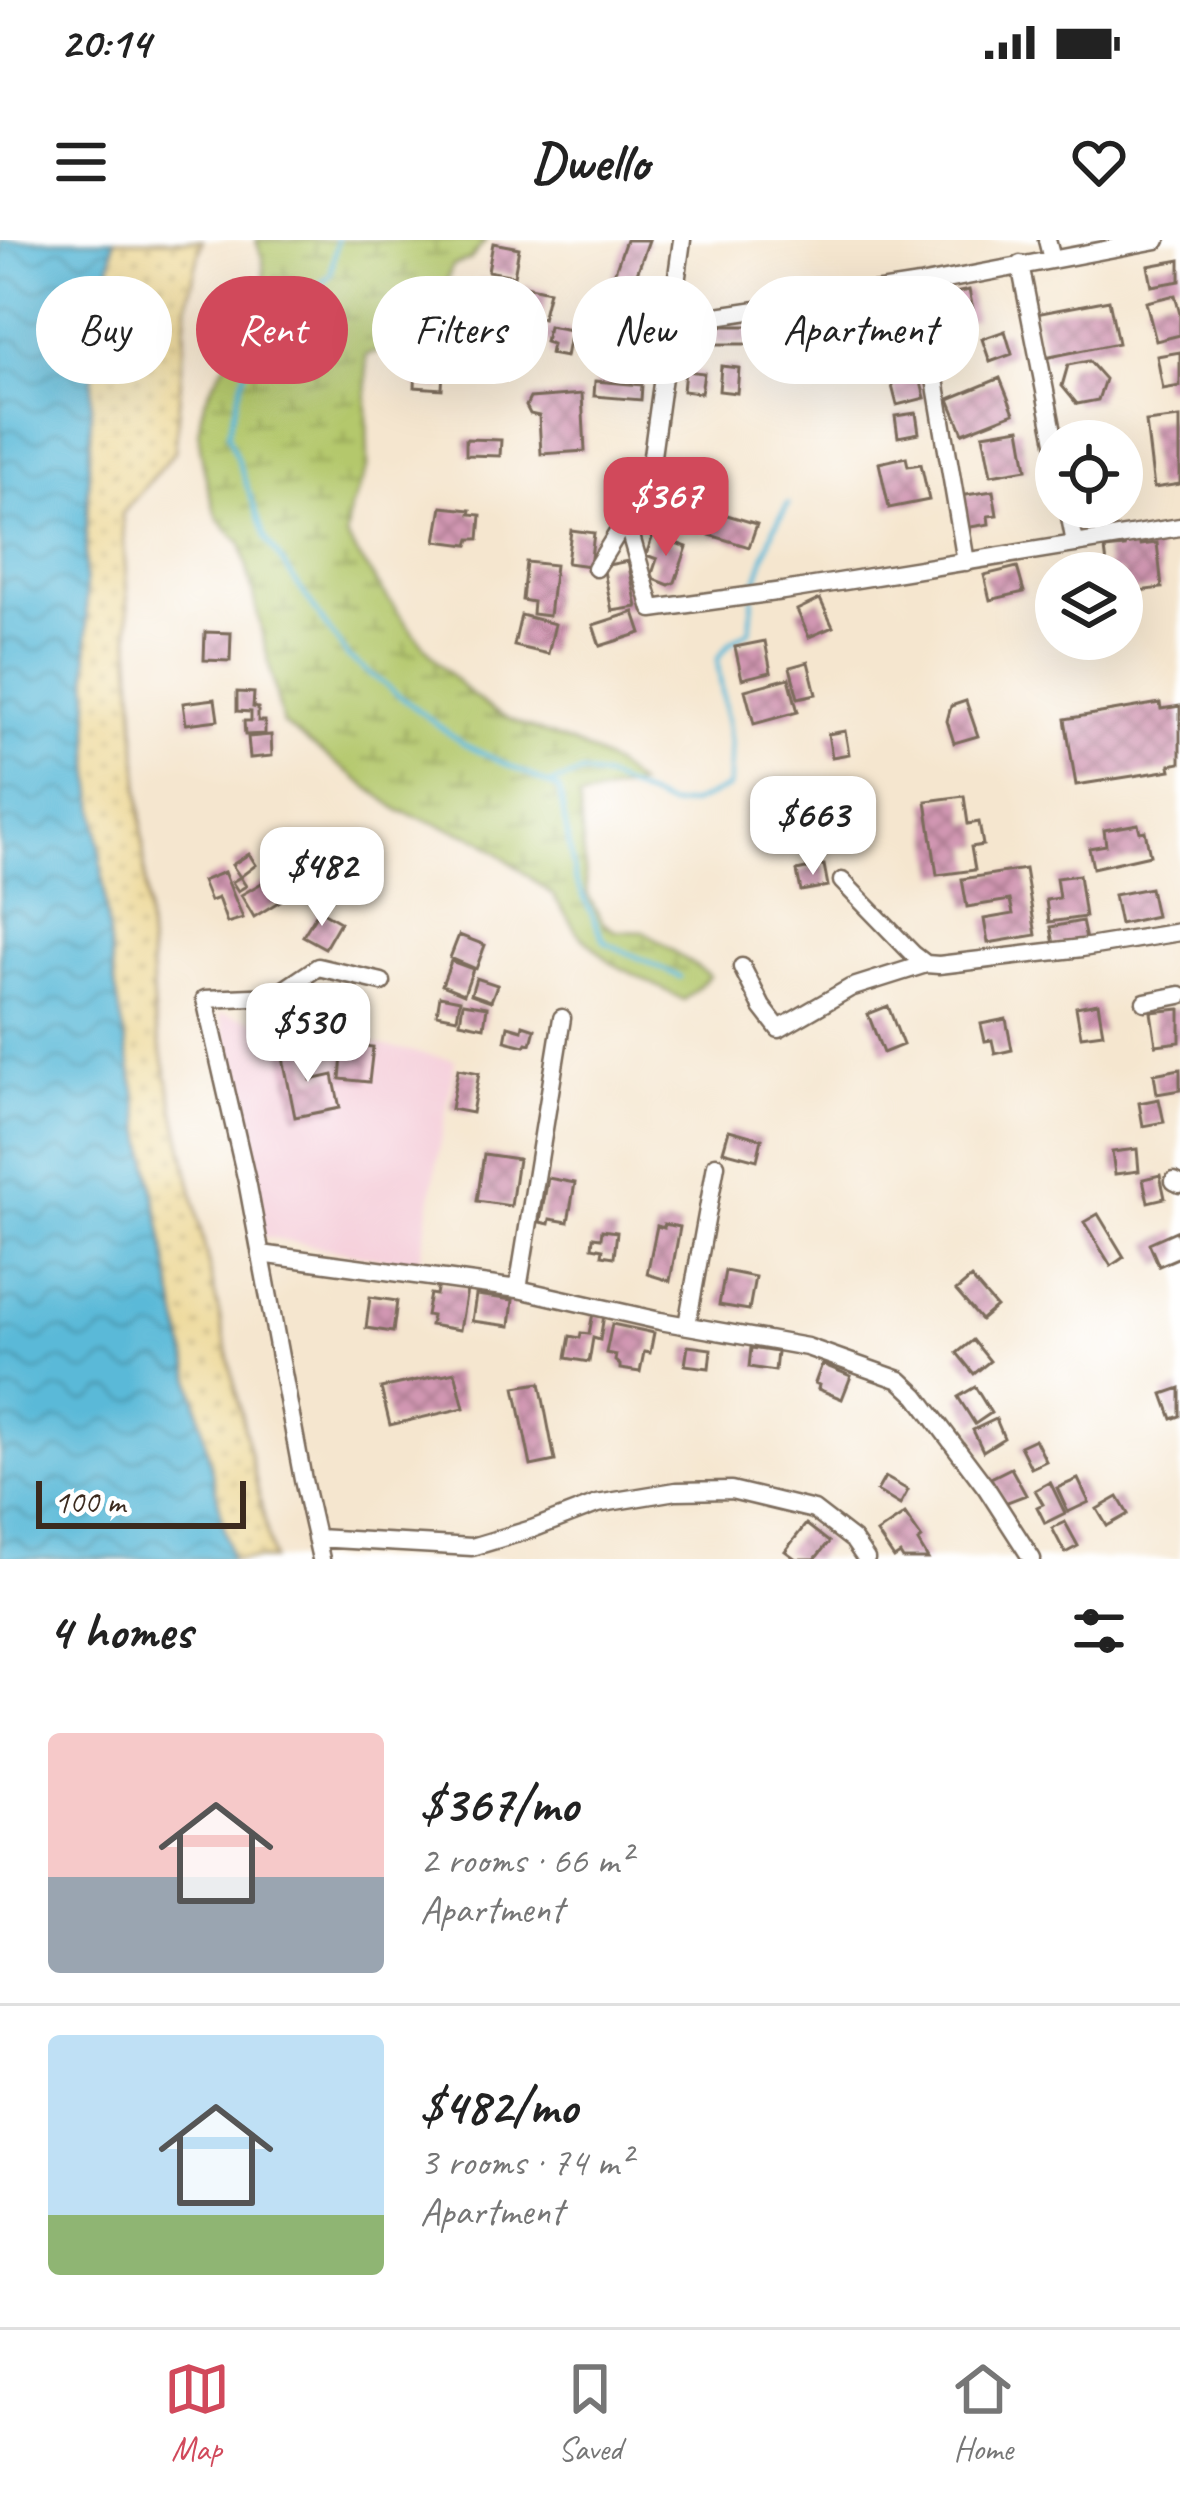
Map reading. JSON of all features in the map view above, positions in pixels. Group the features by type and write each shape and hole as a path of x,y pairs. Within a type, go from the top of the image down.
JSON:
{"street":[{"path":"677,276 682,240"},
{"path":"962,276 1020,264 1050,249 1157,240"},
{"path":"1020,264 1051,420"},
{"path":"596,568 641,494 662,384"},
{"path":"936,384 966,562"},
{"path":"626,519 652,609 1180,527"},
{"path":"1072,528 1075,542"},
{"path":"842,881 926,964"},
{"path":"742,967 779,1029 850,988 926,964 1082,948 1180,932"},
{"path":"321,1559 205,999 275,997 318,967 382,982"},
{"path":"1145,1002 1180,995"},
{"path":"518,1289 562,1018"},
{"path":"687,1325 716,1165"},
{"path":"261,1254 518,1289 808,1347 900,1380 987,1489 1032,1559"},
{"path":"316,1538 472,1546 597,1504 676,1490 731,1490 814,1510 853,1540 866,1559"}],"shaded area":[{"path":"220,1013 455,1060 419,1266 262,1236"}],"green space":[{"path":"256,240 486,240 470,260 452,266 449,276 372,276 372,354 366,355 368,466 350,511 346,537 417,637 460,685 505,717 596,755 638,785 579,799 587,894 603,923 615,931 645,932 710,976 684,1000 610,962 577,932 553,895 480,839 400,811 283,724 241,542 222,524 208,487 200,421 214,384 348,384 348,276 264,276"}],"sand":[{"path":"114,240 202,240 187,306 175,451 122,514 154,1017 273,1559 231,1559 176,1308 113,975 91,766 85,569 92,384 172,384 172,276 108,276"}],"water":[{"path":"0,240 114,240 108,276 36,276 36,384 92,384 85,569 91,766 113,975 176,1308 231,1559 0,1559"}],"building":[{"path":"626,240 649,240 636,276 613,276"},
{"path":"493,243 519,248 514,276 488,271"},
{"path":"1180,260 1180,281 1152,286 1148,266"},
{"path":"1175,295 1180,335 1156,341 1146,302"},
{"path":"1109,300 1118,343 1045,358 1036,314"},
{"path":"548,326 571,330 566,357 550,354 552,344 548,343"},
{"path":"717,326 741,326 741,344 717,344"},
{"path":"1005,331 1012,354 990,362 982,339"},
{"path":"1180,352 1180,386 1163,389 1157,356"},
{"path":"1089,361 1105,379 1098,400 1077,404 1062,386 1068,365"},
{"path":"721,366 739,368 737,393 719,391"},
{"path":"1000,378 1014,413 963,433 949,399"},
{"path":"415,384 442,384 442,389"},
{"path":"595,384 642,385 641,400 594,396"},
{"path":"684,384 702,384 701,393 683,391"},
{"path":"892,384 921,384 925,398 897,405"},
{"path":"582,394 585,451 541,454 539,416 530,414 526,406 530,398"},
{"path":"916,413 919,433 898,437 895,416"},
{"path":"1180,418 1180,484 1154,488 1146,422"},
{"path":"1020,428 1027,469 991,475 983,434"},
{"path":"466,439 501,440 500,456 466,455"},
{"path":"906,457 908,466 921,464 929,500 889,508 879,463"},
{"path":"993,491 997,515 988,516 989,524 964,528 959,496"},
{"path":"442,507 481,515 479,539 470,539 468,545 436,541"},
{"path":"717,512 757,524 749,547 710,535"},
{"path":"571,530 594,533 590,566 567,563"},
{"path":"653,535 687,547 675,582 669,585 652,574 657,559 646,555"},
{"path":"1139,535 1140,545 1157,543 1162,588 1143,590 1143,552 1105,552 1125,547 1123,537"},
{"path":"628,561 637,607 612,611 603,566"},
{"path":"526,562 555,565 549,616 532,614 533,602 522,600"},
{"path":"1017,567 1024,592 990,600 984,575"},
{"path":"820,599 833,627 809,637 797,610"},
{"path":"634,612 641,633 600,646 593,625"},
{"path":"521,615 555,624 548,654 514,646"},
{"path":"205,632 231,633 230,661 204,660"},
{"path":"765,641 771,672 742,679 735,647"},
{"path":"808,662 816,694 798,698 790,667"},
{"path":"789,678 798,712 754,724 745,690"},
{"path":"237,692 254,693 253,707 258,708 258,721 265,721 265,734 245,735 244,721 251,721 251,712 237,711"},
{"path":"215,699 218,720 186,724 183,703"},
{"path":"966,701 978,736 954,743 947,721 951,706"},
{"path":"1160,703 1161,709 1180,706 1180,763 1170,765 1171,770 1076,785 1065,719"},
{"path":"845,731 849,754 832,757 828,734"},
{"path":"271,735 272,756 250,758 248,737"},
{"path":"964,796 968,824 979,822 983,845 971,847 975,870 937,875 926,801"},
{"path":"1138,824 1140,832 1145,831 1150,855 1093,868 1089,848 1106,845 1104,830"},
{"path":"249,854 256,865 240,877 232,865"},
{"path":"824,865 828,886 801,891 797,871"},
{"path":"1025,869 1036,935 988,943 984,919 1013,914 1010,900 967,907 962,879"},
{"path":"224,872 243,918 227,923 218,898 210,901 202,881"},
{"path":"1079,875 1085,917 1049,922 1046,900 1059,898 1056,878"},
{"path":"240,877 246,886 238,891 232,882"},
{"path":"267,880 280,901 254,917 241,895"},
{"path":"1150,888 1156,916 1120,924 1114,895"},
{"path":"319,910 340,922 325,948 303,936"},
{"path":"1082,921 1086,940 1054,945 1051,927"},
{"path":"459,935 485,945 476,969 450,958"},
{"path":"451,961 473,969 464,994 442,985"},
{"path":"476,978 497,985 491,1001 471,994"},
{"path":"337,994 360,999 360,1027 332,1021"},
{"path":"440,996 460,1000 457,1018 437,1014"},
{"path":"463,1003 487,1007 484,1027 460,1022"},
{"path":"1098,1003 1103,1033 1081,1036 1076,1007"},
{"path":"888,1006 903,1045 883,1053 868,1014"},
{"path":"1180,1009 1180,1042 1156,1045 1151,1012"},
{"path":"1006,1019 1012,1050 995,1054 981,1024"},
{"path":"523,1025 535,1029 531,1044 505,1041 508,1026 522,1030"},
{"path":"304,1044 311,1080 333,1075 340,1108 295,1117 281,1048"},
{"path":"343,1044 373,1047 369,1082 340,1079"},
{"path":"458,1069 479,1073 472,1113 451,1109"},
{"path":"1180,1069 1180,1090 1157,1094 1154,1074"},
{"path":"1159,1099 1164,1122 1143,1126 1139,1103"},
{"path":"729,1130 762,1139 757,1160 723,1151"},
{"path":"1137,1149 1139,1171 1115,1174 1112,1152"},
{"path":"484,1154 518,1159 511,1206 477,1201"},
{"path":"1160,1175 1165,1198 1148,1202 1143,1179"},
{"path":"548,1178 575,1183 568,1222 540,1222"},
{"path":"1098,1214 1124,1257 1111,1266 1084,1222"},
{"path":"664,1224 680,1227 670,1281 647,1274 657,1226 664,1228"},
{"path":"602,1230 617,1232 614,1257 592,1247 593,1237 601,1238"},
{"path":"1176,1231 1180,1257 1159,1266 1149,1243"},
{"path":"725,1271 755,1277 749,1310 719,1305"},
{"path":"971,1278 996,1307 981,1320 956,1291"},
{"path":"438,1284 467,1290 460,1330 430,1325 432,1316 426,1315 430,1294 436,1295"},
{"path":"476,1295 513,1300 510,1326 472,1321"},
{"path":"370,1297 397,1301 393,1332 366,1328"},
{"path":"593,1313 604,1315 600,1340 593,1338 589,1362 566,1358 570,1336 589,1334"},
{"path":"612,1324 654,1333 640,1372 620,1369 616,1355 606,1353"},
{"path":"973,1340 990,1361 974,1374 957,1353"},
{"path":"688,1346 711,1349 709,1368 685,1365"},
{"path":"751,1348 777,1352 775,1371 749,1367"},
{"path":"822,1364 851,1376 842,1399 818,1389 815,1383"},
{"path":"455,1372 464,1408 390,1425 381,1388"},
{"path":"540,1383 555,1461 531,1466 515,1387"},
{"path":"975,1387 991,1413 975,1424 958,1397"},
{"path":"1180,1388 1180,1416 1172,1419 1163,1394"},
{"path":"996,1419 1004,1438 983,1451 973,1430"},
{"path":"1035,1439 1046,1461 1031,1468 1020,1446"},
{"path":"1011,1468 1026,1495 1005,1503 991,1478"},
{"path":"885,1477 908,1490 900,1505 877,1491"},
{"path":"1078,1479 1089,1502 1068,1512 1057,1488"},
{"path":"1050,1482 1065,1513 1045,1523 1035,1490"},
{"path":"1118,1497 1128,1514 1107,1526 1097,1509"},
{"path":"905,1514 922,1539 918,1542 928,1559 903,1559 900,1554 894,1558 877,1533"},
{"path":"1065,1522 1078,1546 1065,1553 1052,1528"},
{"path":"806,1524 829,1542 815,1559 796,1559 785,1551"}],"waterway":[{"path":"337,240 331,274 251,349 228,434 266,539 348,657 463,744 559,789 575,879 605,942 680,977"},
{"path":"754,587 774,528 788,504"},
{"path":"551,784 582,773 606,778 669,806 694,803 729,787 731,747 717,660 731,642 750,630 753,598"}]}
